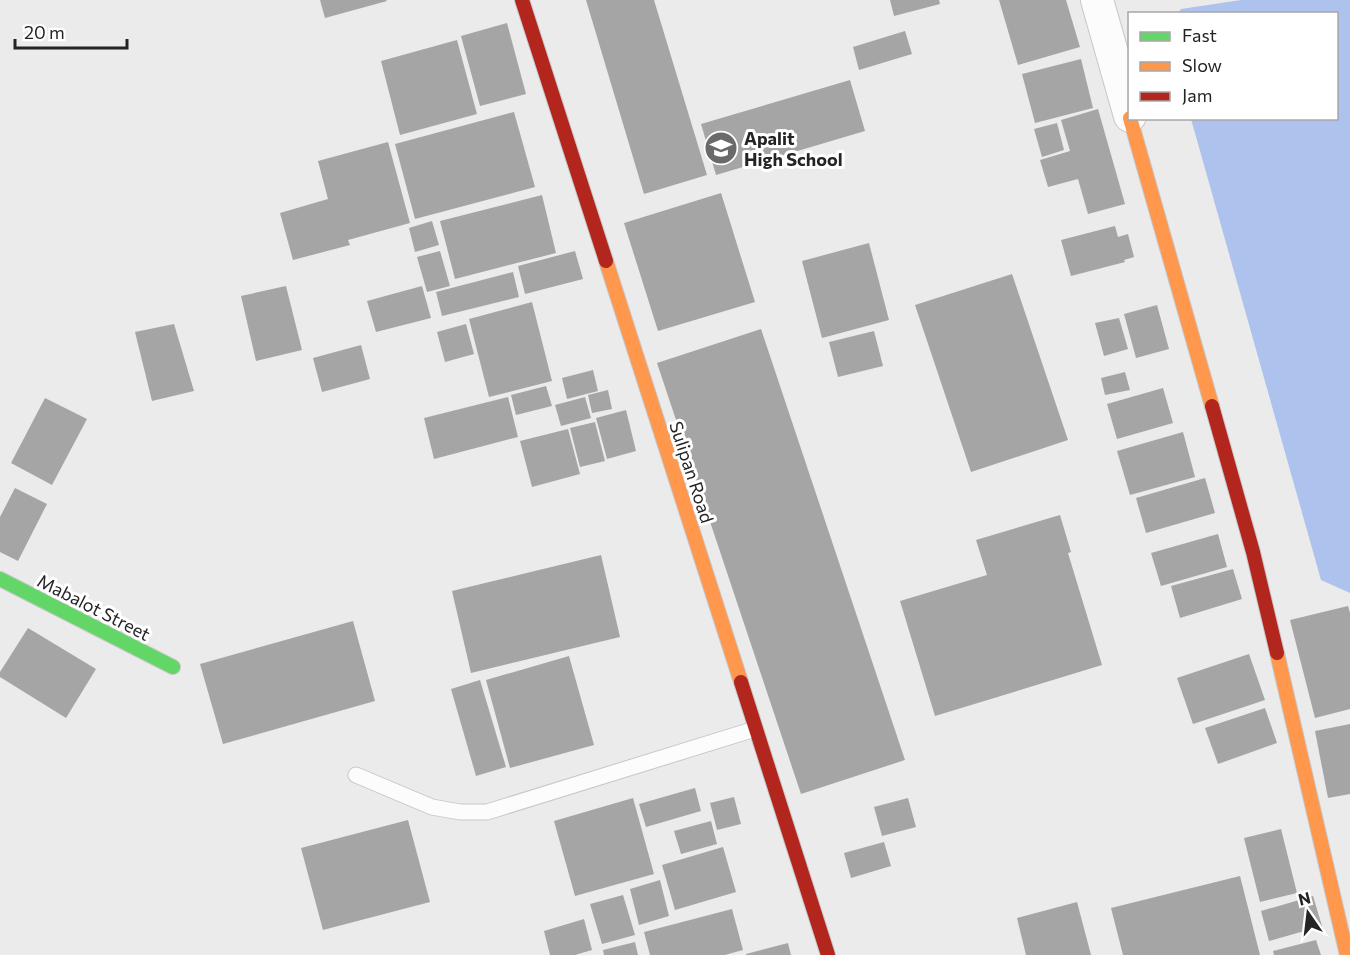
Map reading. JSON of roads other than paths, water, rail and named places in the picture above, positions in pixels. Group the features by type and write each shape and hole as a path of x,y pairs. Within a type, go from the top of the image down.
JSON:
{"street":[{"name":"Sulipan Road","path":"522,0 828,955"},
{"path":"1097,0 1128,110"},
{"path":"1131,120 1253,552 1347,955"},
{"name":"Mabalot Street","path":"0,579 173,668"}],"lane":[{"path":"356,775 432,807 460,812 487,812 755,729"}],"water":[{"path":"1241,0 1350,0 1350,593 1321,580 1191,120 1338,120 1338,12 1179,12 1181,9"}],"place":[{"name":"Apalit High School","path":"721,148"}]}
